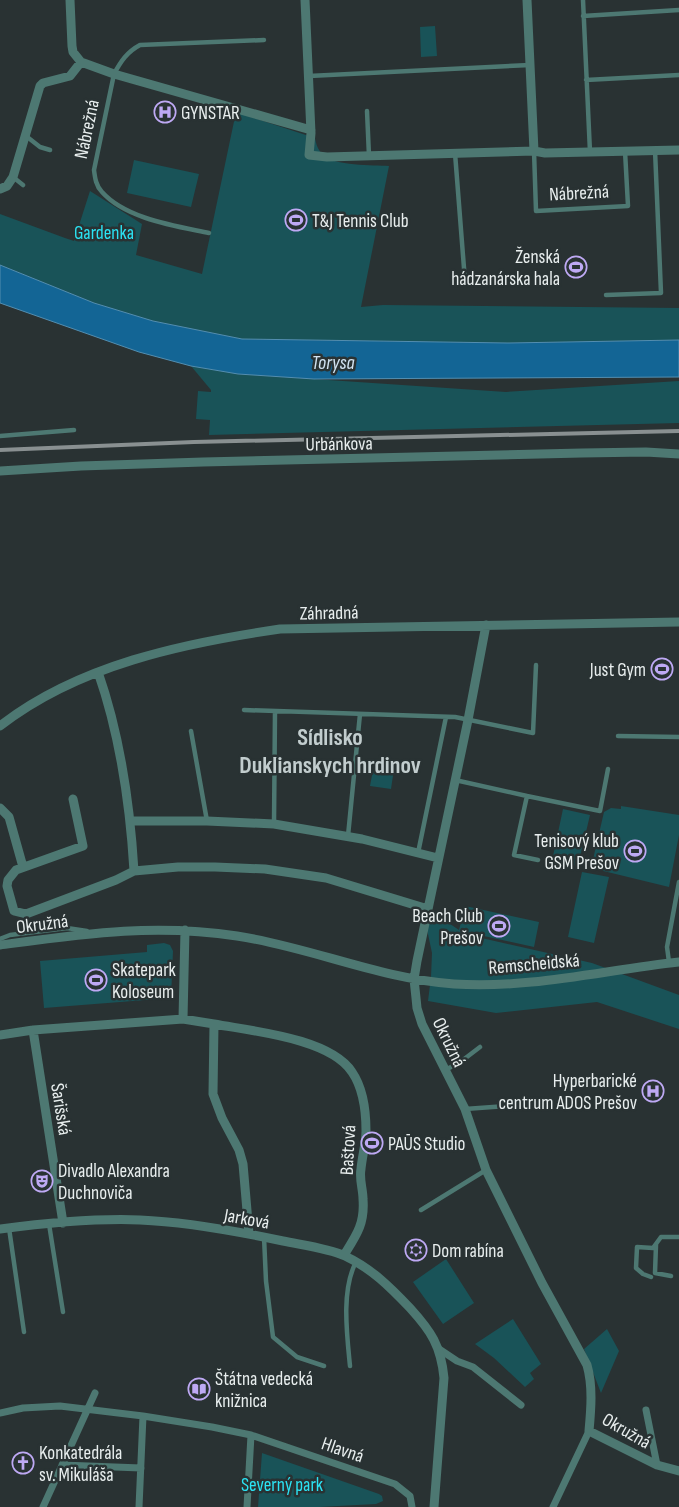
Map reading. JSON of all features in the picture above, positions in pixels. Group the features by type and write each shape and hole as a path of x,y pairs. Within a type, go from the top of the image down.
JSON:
{"street":[{"path":"70,0 73,52 81,62 114,74 311,130"},
{"name":"Nábrežná","path":"304,0 311,130 309,155 327,157 534,151 545,153 679,150"},
{"path":"527,0 534,151"},
{"name":"Nábrežná","path":"13,177 40,86 43,83 70,76 81,62"},
{"path":"0,189 6,186 13,177"},
{"name":"Urbánkova","path":"0,471 203,462 582,453 646,452 679,454"},
{"name":"Záhradná","path":"0,726 19,712 49,695 98,672 133,660 227,637 280,630 679,622"},
{"path":"414,979 486,625"},
{"path":"98,672 113,723 130,821 134,871"},
{"path":"73,799 83,846 16,870 8,880 7,886 14,911 26,914 116,880 134,871 178,867 283,871 326,878 428,909"},
{"path":"0,808 9,817 23,867"},
{"path":"130,821 207,820 274,824 348,836 438,858"},
{"name":"Okružná","path":"0,945 96,932 154,929 185,930 236,936 285,945 414,979 417,1008 422,1024 465,1109 486,1170 542,1283 587,1365 591,1390 589,1432 657,1465 679,1471"},
{"path":"0,1035 34,1030 183,1019 185,930"},
{"name":"Remscheidská","path":"656,965 679,961"},
{"name":"Remscheidská","path":"414,979 484,985 521,984 679,961"},
{"name":"Remscheidská","path":"656,965 679,968"},
{"name":"Baštová","path":"183,1019 277,1035 302,1042 326,1051 341,1060 352,1072 359,1088 365,1111 366,1133 360,1174 364,1213 361,1229 344,1255"},
{"path":"214,1024 213,1094 222,1118 239,1150 243,1164 249,1234"},
{"name":"Šarišská","path":"34,1030 63,1222"},
{"name":"Jarková","path":"4,1229 96,1220 139,1220 180,1223 249,1234 344,1255 370,1270 422,1322 443,1359 444,1378 434,1507"},
{"name":"Jarková","path":"439,1349 456,1361 473,1366 521,1405"},
{"path":"43,1507 95,1393"},
{"name":"Hlavná","path":"0,1413 30,1407 60,1406 143,1416 251,1435 395,1484 410,1496 412,1507"},
{"name":"Okružná","path":"646,1410 657,1465"},
{"path":"139,1507 143,1416"},
{"path":"553,1507 589,1432"},
{"path":"247,1507 251,1435"},
{"path":"62,1465 141,1468"}],"lane":[{"path":"582,0 590,152"},
{"path":"583,16 679,10"},
{"name":"Nábrežná","path":"209,233 142,218 113,201 101,191 96,181 94,170 114,74 121,60 130,50 140,45 264,40"},
{"path":"308,76 530,65"},
{"path":"586,80 679,75"},
{"path":"367,112 369,156"},
{"path":"25,135 40,147 50,150"},
{"path":"606,295 660,293 655,150"},
{"name":"Nábrežná","path":"534,151 536,211 628,206 625,151"},
{"path":"455,153 465,281"},
{"path":"13,177 23,185"},
{"path":"0,436 74,430"},
{"path":"244,710 446,717 533,733 536,665"},
{"path":"274,824 275,711"},
{"path":"348,836 360,714"},
{"path":"418,853 446,717"},
{"path":"191,731 207,820"},
{"path":"618,736 679,737"},
{"path":"455,780 600,811 608,769"},
{"path":"527,796 514,855 538,860"},
{"path":"669,962 667,947 679,882"},
{"path":"0,939 10,935 67,928 96,932"},
{"path":"445,1070 459,1063 480,1047"},
{"path":"465,1109 551,1103"},
{"path":"421,1210 486,1170"},
{"path":"48,1224 63,1312"},
{"name":"Jarková","path":"4,1229 24,1332"},
{"path":"264,1237 266,1282 273,1337 297,1357 324,1366"},
{"path":"651,1276 643,1274 636,1268 637,1248 653,1248 661,1237 679,1237"},
{"path":"656,1245 655,1273 671,1276"},
{"path":"350,1366 347,1303 352,1270 356,1262"}],"green space":[{"path":"435,26 437,56 421,57 420,27"},
{"name":"Gardenka","path":"236,112 315,138 321,153 328,159 344,163 389,166 361,307 383,305 679,308 679,340 508,343 242,339 153,321 94,303 0,265 0,214 74,241 90,191 142,224 136,255 202,274"},
{"path":"134,160 199,174 191,207 127,193"},
{"path":"191,366 238,374 506,392 679,381 679,423 209,435 210,420 196,419 198,391 211,392 211,390"},
{"path":"375,759 395,762 391,789 370,786"},
{"name":"Tenisový klub GSM Prešov","path":"621,806 679,815 679,835 669,887 591,868 604,812 611,808 621,809"},
{"path":"563,809 590,815 578,866 552,861"},
{"path":"582,872 609,877 594,943 568,937"},
{"path":"465,906 539,922 534,947 461,931 464,934 592,963 679,995 679,1029 597,1002 496,1013 428,1001 432,953 425,920 428,909 459,930"},
{"name":"Skatepark Koloseum","path":"164,943 170,945 173,951 171,998 44,1008 40,961 147,952 147,945"},
{"path":"446,1259 474,1303 443,1324 413,1282"},
{"path":"513,1319 541,1364 530,1373 534,1379 525,1387 494,1358 475,1344"},
{"path":"607,1329 619,1351 601,1393 584,1349"},
{"name":"Severný park","path":"262,1453 379,1494 382,1496 383,1501 376,1504 319,1507 258,1507"}],"water":[{"name":"Torysa","path":"0,265 94,303 153,321 242,339 508,343 679,340 679,377 314,379 238,374 191,366 139,352 0,303"}],"railway":[{"path":"0,450 194,442 679,431"}],"place":[{"name":"GYNSTAR","path":"165,112"},
{"name":"T&J Tennis Club","path":"296,220"},
{"name":"Ženská hádzanárska hala","path":"576,267"},
{"name":"Just Gym","path":"662,669"},
{"name":"Tenisový klub GSM Prešov","path":"635,851"},
{"name":"Beach Club Prešov","path":"499,926"},
{"name":"Skatepark Koloseum","path":"96,980"},
{"name":"Hyperbarické centrum ADOS Prešov","path":"653,1091"},
{"name":"PAŪS Studio","path":"372,1143"},
{"name":"Divadlo Alexandra Duchnoviča","path":"42,1181"},
{"name":"Dom rabína","path":"416,1250"},
{"name":"Štátna vedecká knižnica","path":"199,1389"},
{"name":"Konkatedrála sv. Mikuláša","path":"23,1463"}],"district":[{"name":"Sídlisko Duklianskych hrdinov","path":"330,751"}]}
